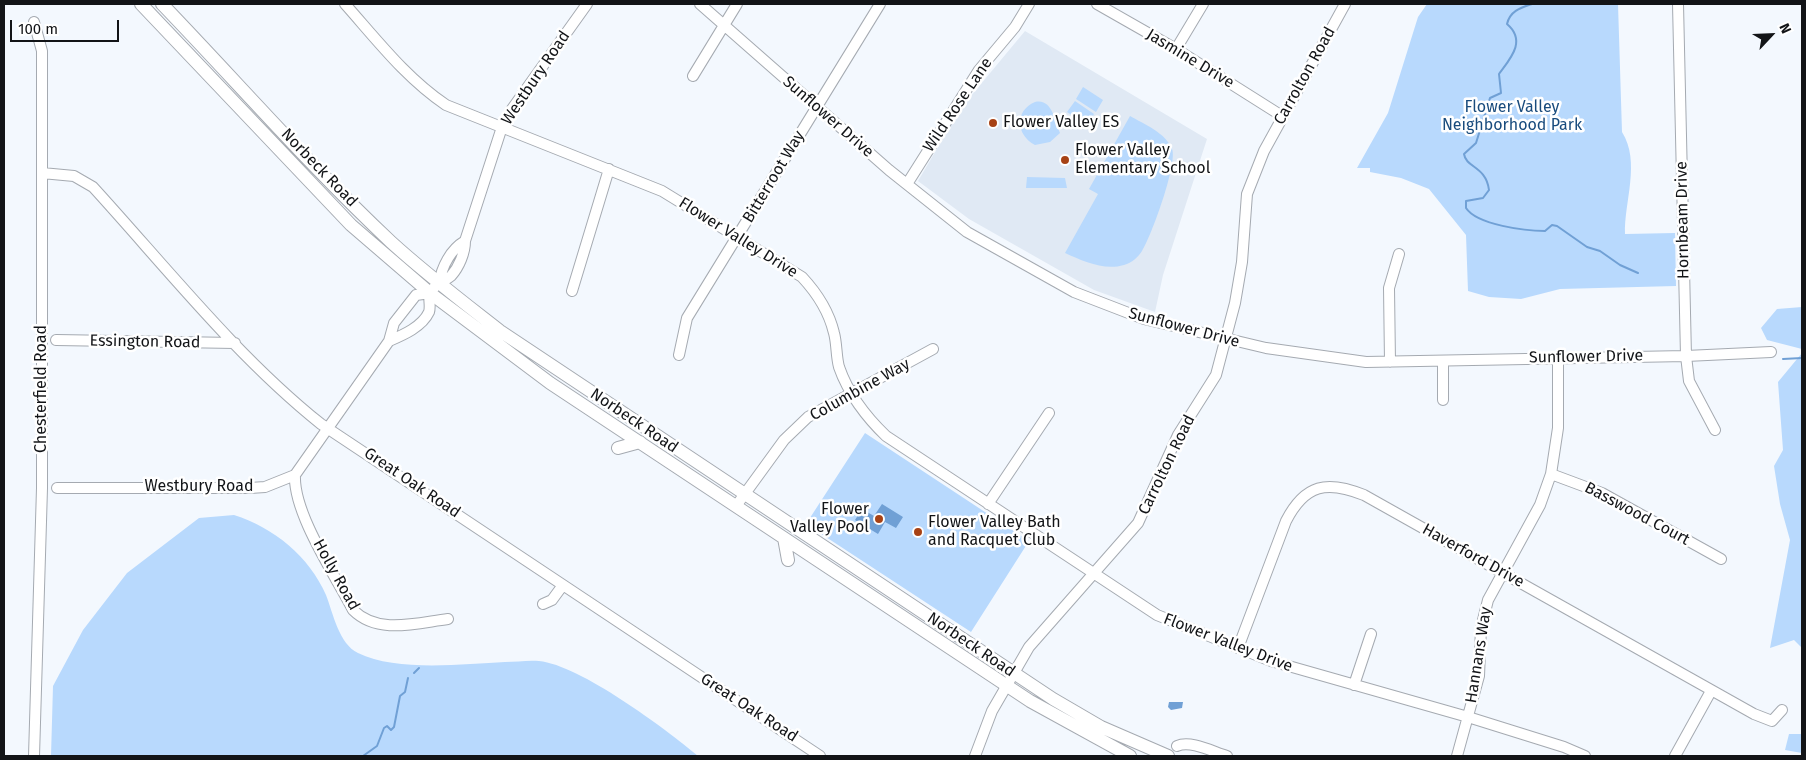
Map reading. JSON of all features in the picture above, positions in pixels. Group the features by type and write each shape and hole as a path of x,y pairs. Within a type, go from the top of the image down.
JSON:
{"main road":[{"name":"Norbeck Road","path":"142,4 352,225 430,293 543,378 1006,685 1069,724 1130,756"},
{"name":"Norbeck Road","path":"162,4 335,187 438,283 542,360 1013,673 1101,726 1168,756"},
{"path":"618,448 640,442"},
{"path":"784,538 788,560"}],"street":[{"name":"Flower Valley Drive","path":"345,4 406,74 425,91 446,105 662,191 787,267 813,289 834,332 840,367 852,393 867,417 886,436 1157,616 1271,661 1564,746 1585,756"},
{"name":"Westbury Road","path":"389,341 411,330 424,320 429,311 430,293 438,283 450,276 465,252 465,241 502,127 512,109 587,4"},
{"name":"Sunflower Drive","path":"700,4 934,208 967,232 1074,292 1144,319 1224,339 1366,362 1686,356 1771,352"},
{"path":"693,76 736,4"},
{"name":"Bitterroot Way","path":"679,355 688,318 880,4"},
{"name":"Wild Rose Lane","path":"907,184 979,70 1015,28 1029,4"},
{"name":"Jasmine Drive","path":"1097,4 1176,49 1282,116"},
{"path":"1176,49 1203,4"},
{"name":"Carrolton Road","path":"975,756 992,711 1029,648 1138,523 1178,435 1216,375 1235,303 1242,262 1247,194 1264,151 1282,116 1345,4"},
{"name":"Hornbeam Drive","path":"1678,4 1686,356 1689,381 1715,430"},
{"name":"Chesterfield Road","path":"34,22 42,51 42,488 34,756"},
{"path":"572,291 609,169"},
{"name":"Great Oak Road","path":"42,172 74,176 93,187 235,343 290,399 328,427 820,756"},
{"path":"1390,362 1389,288 1399,254"},
{"name":"Westbury Road","path":"57,488 250,488 265,487 295,475 389,341 394,323 416,295 430,293"},
{"name":"Essington Road","path":"56,340 235,343"},
{"name":"Columbine Way","path":"736,506 784,440 808,417 933,349"},
{"name":"Hannans Way","path":"1457,756 1479,676 1483,615 1488,600 1540,505 1551,474 1558,428 1558,358"},
{"path":"1443,361 1444,400"},
{"path":"988,504 1049,412"},
{"name":"Basswood Court","path":"1551,474 1602,493 1721,559"},
{"name":"Holly Road","path":"295,475 296,495 308,525 353,610 372,624 391,626 448,619"},
{"name":"Haverford Drive","path":"1238,648 1286,521 1295,503 1323,486 1343,486 1364,495 1503,572 1754,714 1772,721 1782,710"},
{"path":"543,604 552,600 563,585"},
{"path":"1354,685 1371,634"},
{"path":"1674,756 1711,691"},
{"path":"1177,746 1183,743 1227,756"}],"shaded area":[{"name":"Flower Valley Elementary School","path":"1025,31 1207,139 1163,275 1155,312 1094,290 969,219 918,181 961,108"},
{"name":"Flower Valley Pool","path":"882,504 903,517 896,528 885,522 878,534 855,520 862,509 874,516"},
{"path":"1169,702 1183,702 1182,708 1171,710 1168,707"}],"green space":[{"name":"Flower Valley Neighborhood Park","path":"1427,4 1618,4 1622,132 1628,144 1631,169 1625,234 1675,233 1676,286 1560,289 1521,299 1489,297 1468,291 1466,235 1429,189 1401,178 1370,172 1370,168 1357,168 1388,113 1418,17"},
{"path":"1083,87 1103,100 1096,112 1076,99"},
{"path":"1075,101 1094,114 1087,125 1067,112"},
{"path":"1035,102 1045,103 1049,107 1060,133 1050,142 1035,145 1024,135 1020,123 1023,111"},
{"path":"1130,116 1160,134 1169,143 1173,157 1171,169 1157,216 1140,253 1127,264 1116,267 1101,266 1065,253 1098,194 1089,189"},
{"path":"1027,177 1065,178 1067,188 1026,188"},
{"path":"1802,307 1802,349 1767,340 1761,328 1777,309"},
{"path":"1802,353 1802,648 1794,640 1770,648 1790,540 1780,504 1774,466 1783,450 1778,382"},
{"name":"Flower Valley Bath and Racquet Club","path":"865,433 1029,541 971,632 806,524"},
{"path":"234,515 276,536 300,556 319,581 341,635 351,649 358,653 391,663 410,665 539,661 556,665 577,674 622,700 698,756 51,756 53,686 83,630 127,573 199,518"},
{"path":"1789,734 1802,734 1802,753 1785,750"}],"waterway":[{"path":"1532,4 1516,11 1508,20 1507,24 1513,30 1516,43 1512,56 1499,74 1501,93 1490,98 1476,143 1464,154 1468,162 1484,176 1489,190 1483,198 1466,201 1466,208 1480,219 1502,226 1545,231 1552,225 1557,226 1587,247 1600,251 1620,265 1638,273"},
{"path":"1783,359 1802,358"},
{"path":"414,673 419,668"},
{"path":"363,756 377,746 384,728 387,726 391,730 394,727 400,696 405,692 408,678"}],"place":[{"name":"Flower Valley ES","path":"993,123"},
{"name":"Flower Valley Elementary School","path":"1065,160"},
{"name":"Flower Valley Pool","path":"879,519"},
{"name":"Flower Valley Bath and Racquet Club","path":"918,532"}]}
